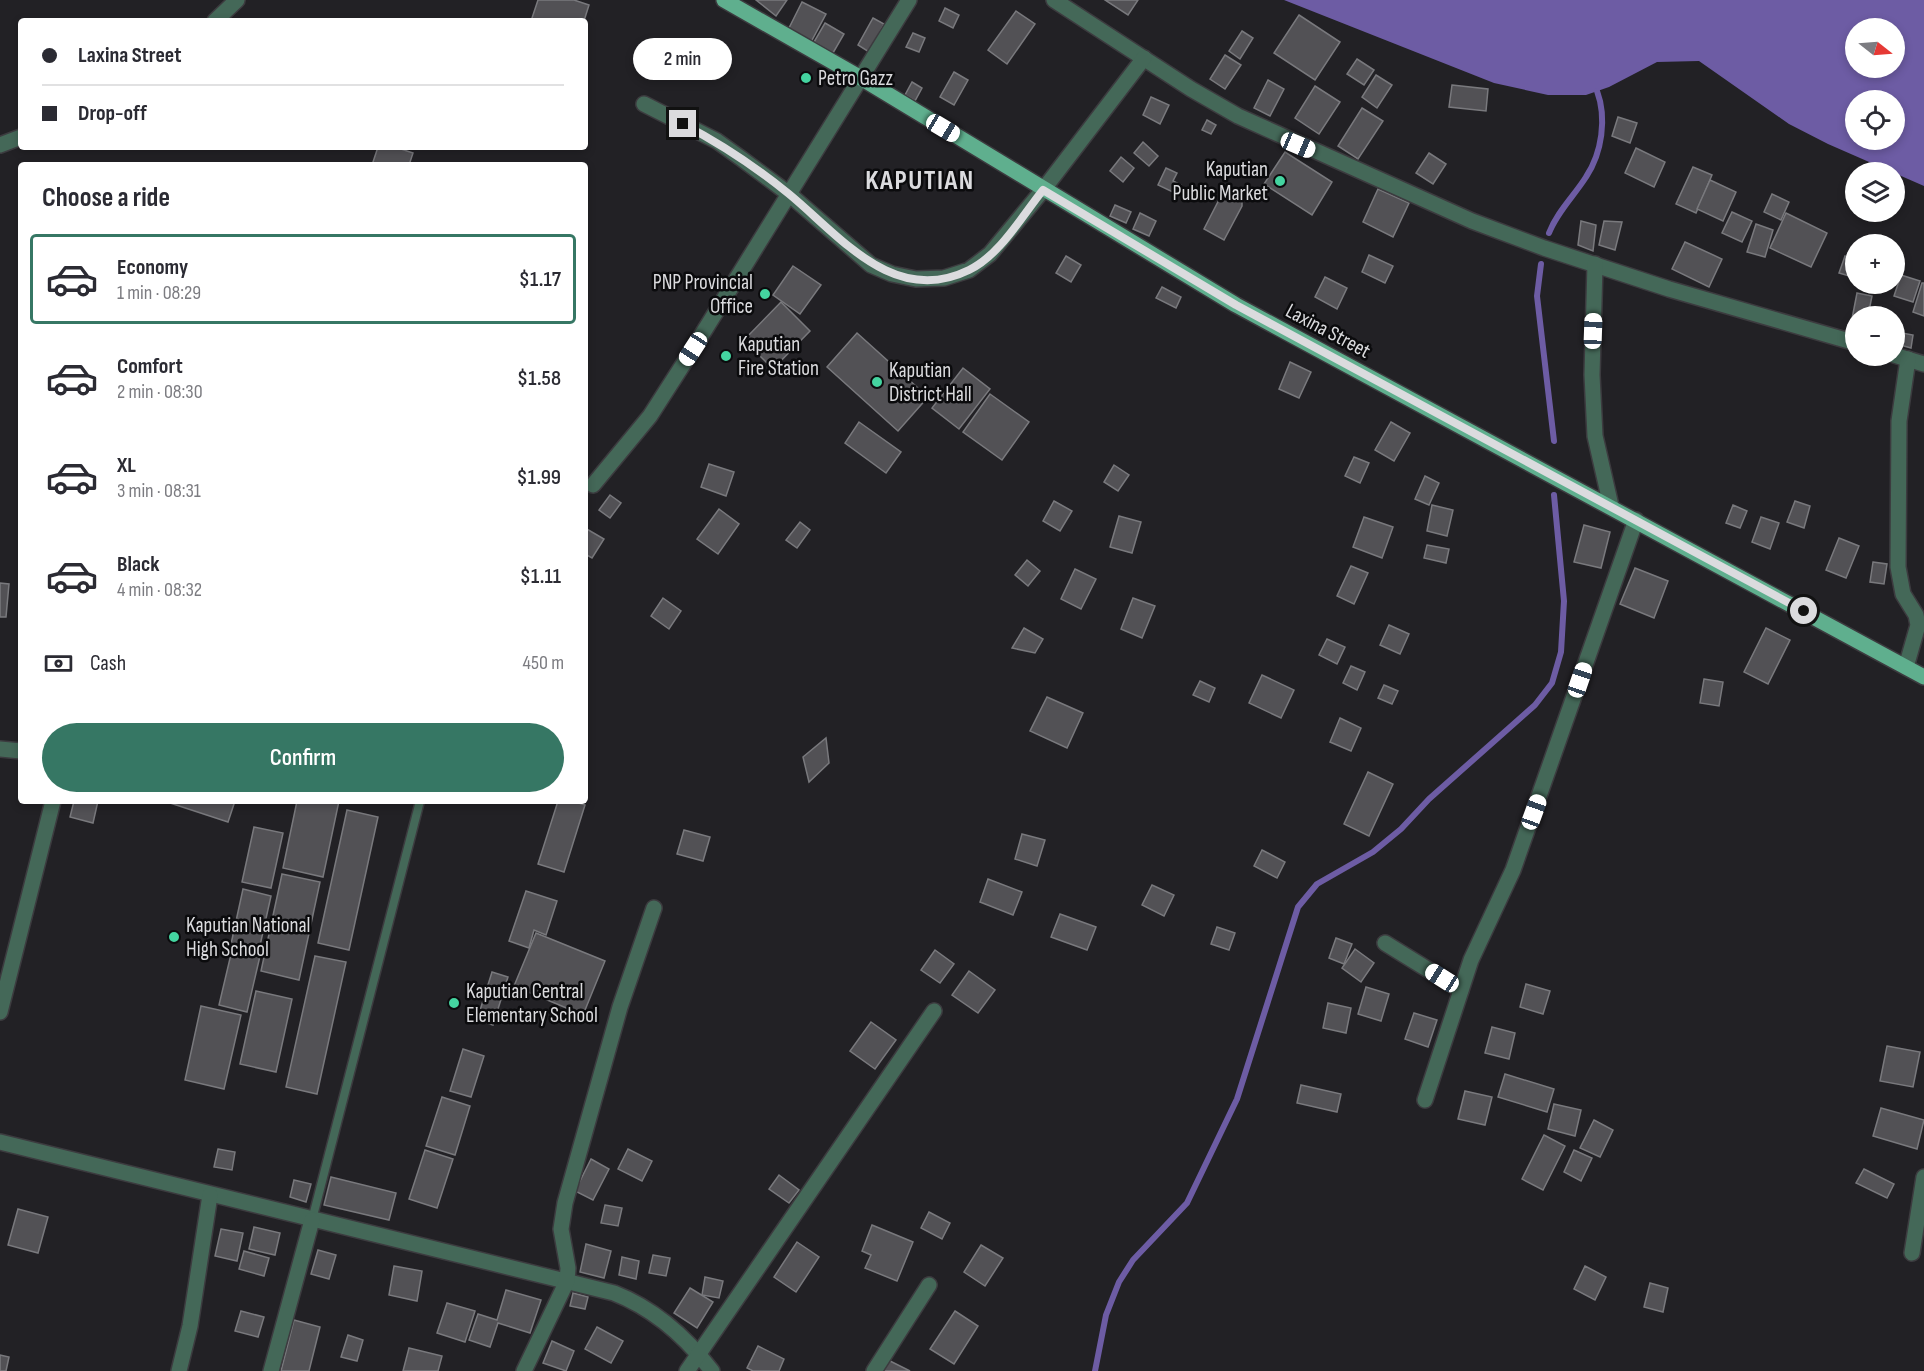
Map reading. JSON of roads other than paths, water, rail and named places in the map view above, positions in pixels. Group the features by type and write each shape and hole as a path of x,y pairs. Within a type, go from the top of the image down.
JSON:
{"main road":[{"name":"Laxina Street","path":"724,0 861,78 1236,305 1924,677"}],"street":[{"path":"218,18 237,0"},
{"path":"593,485 650,416 909,0"},
{"path":"1054,0 1238,116 1281,138 1503,233 1595,264 1845,340"},
{"path":"644,104 717,141 789,194 872,265 892,274 916,279 944,278 969,270 990,254 1043,190 1144,58"},
{"path":"0,145 18,138"},
{"path":"1595,264 1592,375 1595,436 1611,506"},
{"path":"1905,358 1924,364"},
{"path":"1901,366 1898,567 1901,588 1916,615 1918,625 1906,667"},
{"path":"1425,1100 1482,934 1513,870 1636,520"},
{"path":"0,749 18,751"},
{"path":"0,1012 52,804"},
{"path":"524,1371 567,1281 568,1268 561,1229 565,1203 620,1006 654,908"},
{"path":"1385,943 1461,990"},
{"path":"687,1371 934,1011"},
{"path":"0,1142 567,1281 632,1300 673,1327 699,1353 712,1371"},
{"path":"1912,1253 1924,1177"},
{"path":"179,1371 190,1326 210,1195"},
{"path":"271,1371 312,1220"},
{"path":"874,1371 929,1285"}],"lane":[{"path":"312,1220 419,804"}],"waterway":[{"path":"1549,233 1561,211 1586,177 1596,157 1602,124 1597,91"},
{"path":"1541,264 1537,296 1554,441"},
{"path":"1095,1371 1106,1315 1119,1282 1133,1260 1187,1203 1237,1099 1298,907 1317,884 1373,852 1401,829 1429,799 1535,705 1552,683 1561,652 1564,601 1554,495"}],"place":[{"name":"Petro Gazz","path":"806,78"},
{"name":"Kaputian Public Market","path":"1280,181"},
{"name":"PNP Provincial Office","path":"765,294"},
{"name":"Kaputian Fire Station","path":"726,356"},
{"name":"Kaputian District Hall","path":"877,382"},
{"name":"Kaputian National High School","path":"174,937"},
{"name":"Kaputian Central Elementary School","path":"454,1003"}],"district":[{"name":"KAPUTIAN","path":"920,181"}]}
